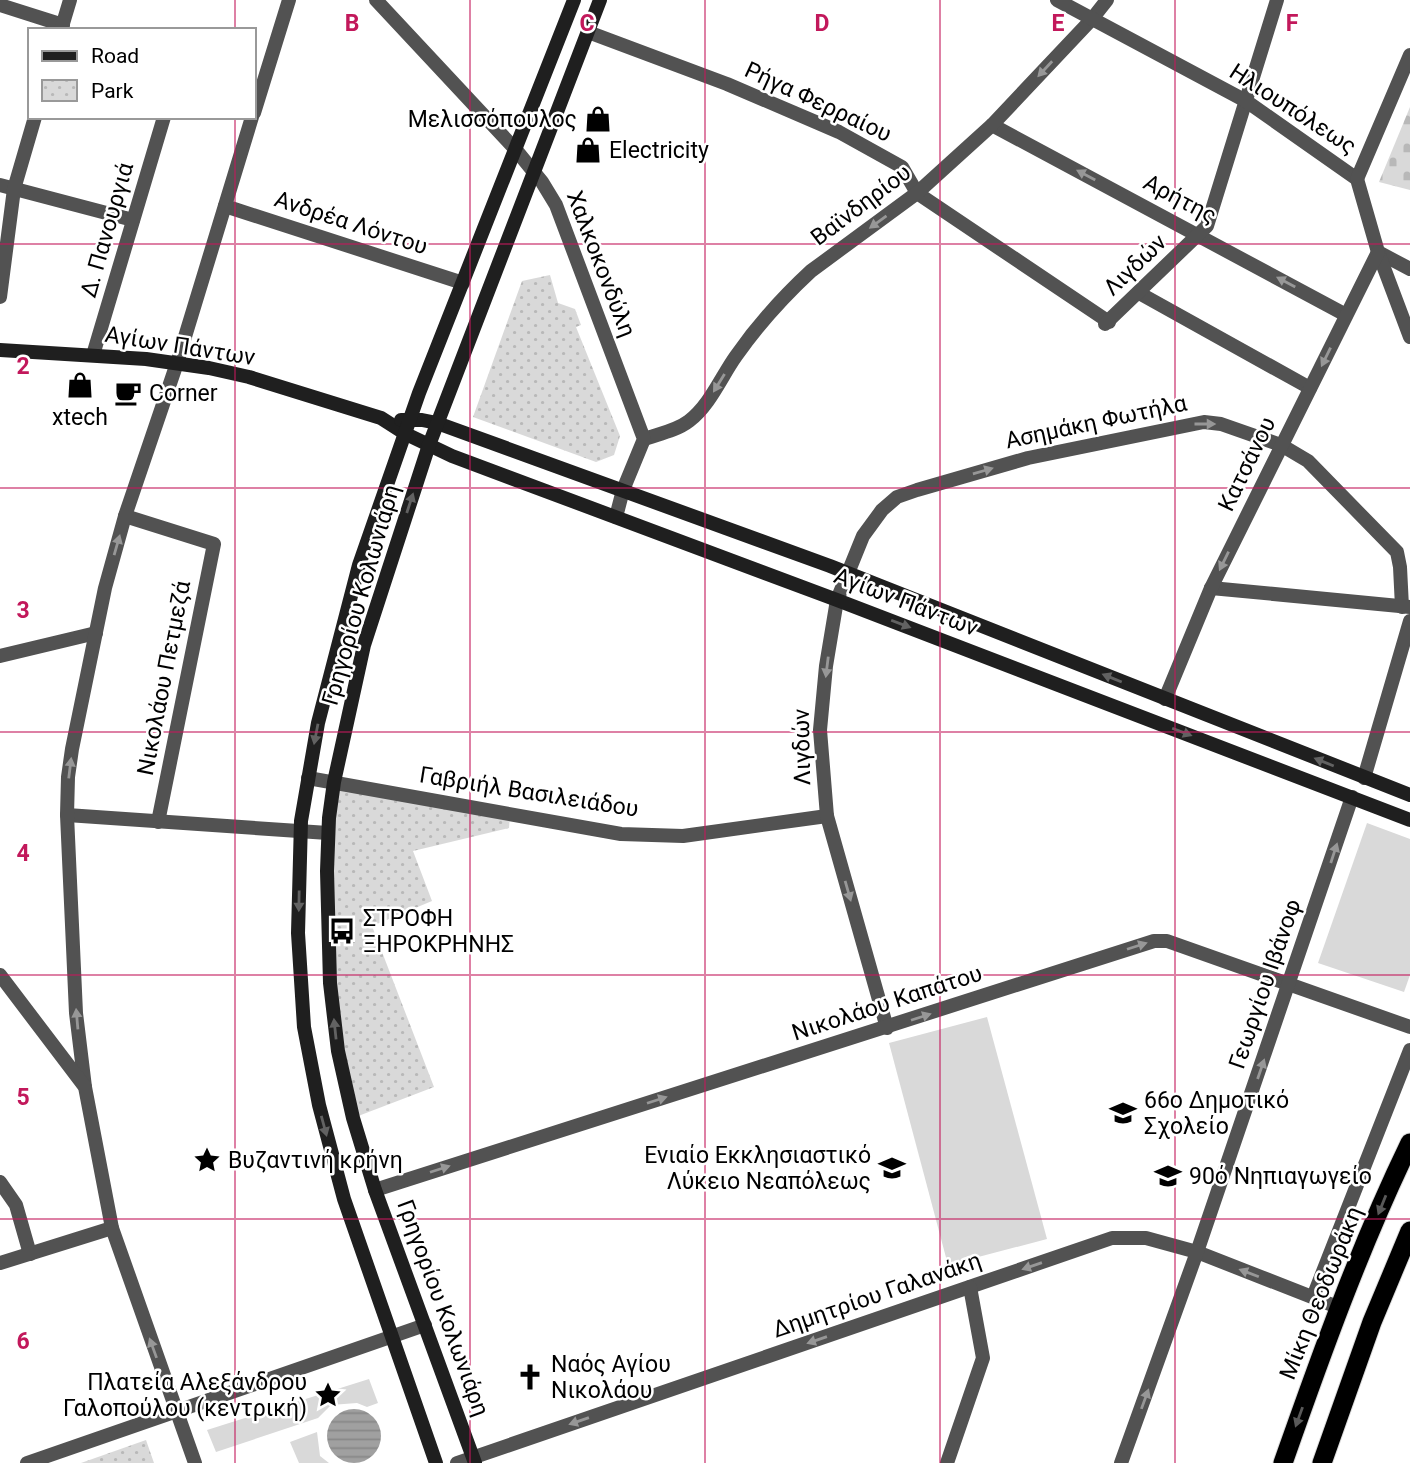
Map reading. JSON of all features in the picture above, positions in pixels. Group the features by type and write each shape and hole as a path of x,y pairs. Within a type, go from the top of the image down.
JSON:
{"highway":[{"name":"Μίκη Θεοδωράκη","path":"1283,1463 1320,1358 1410,1143"},
{"path":"1322,1463 1372,1322 1410,1231"}],"main road":[{"name":"Γρηγορίου Κολωνιάρη","path":"436,1463 344,1199 319,1105 304,1027 298,933 300,832 318,723 359,565 408,427 574,0"},
{"name":"Γρηγορίου Κολωνιάρη","path":"474,1460 375,1190 353,1118 338,1051 330,983 328,834 334,782 365,645 429,445 600,0"},
{"name":"Αγίων Πάντων","path":"0,349 177,363 249,377 408,427 438,423 849,574 1410,795"},
{"name":"Αγίων Πάντων","path":"408,427 429,445 1410,820"}],"street":[{"path":"0,5 62,27 71,0"},
{"path":"256,105 289,0"},
{"name":"Χαλκοκονδύλη","path":"376,0 516,150 549,191 644,439"},
{"name":"Ηλιουπόλεως","path":"1057,0 1246,101 1357,179 1378,252 1410,337"},
{"name":"Βαϊνδηρίου","path":"644,439 681,426 694,417 710,398 736,355 795,285 917,193 992,125 1107,0"},
{"name":"Λιγδών","path":"1107,323 1199,235 1208,223 1277,0"},
{"name":"Ρήγα Φερραίου","path":"588,32 727,84 839,132 902,167 917,193 1107,323"},
{"path":"1357,179 1410,55"},
{"path":"0,296 7,187 34,119"},
{"name":"Δ. Πανουργιά","path":"93,355 163,119"},
{"path":"195,1463 112,1228 85,1087 76,1013 67,815 69,765 96,633 125,516 177,363 252,119"},
{"name":"Αρήτης","path":"992,125 1346,315"},
{"path":"7,187 133,220"},
{"name":"Ανδρέα Λόντου","path":"225,206 463,283"},
{"path":"1378,252 1410,269"},
{"name":"Κατσάνου","path":"1165,699 1211,588 1378,252"},
{"path":"1139,293 1310,388"},
{"name":"Ασημάκη Φωτήλα","path":"917,489 1028,458 1204,422 1221,424 1281,445 1308,461 1394,548 1406,607"},
{"path":"616,517 623,490 644,439"},
{"name":"Λιγδών","path":"887,1028 827,816 820,730 826,666 837,600 857,550 875,517 897,498 917,489"},
{"name":"Νικολάου Πετμεζά","path":"125,516 214,544 158,822"},
{"path":"1211,588 1306,595 1406,607"},
{"path":"1364,778 1410,621"},
{"path":"0,656 96,633"},
{"name":"Γαβριήλ Βασιλειάδου","path":"308,778 621,834 683,836 827,816"},
{"name":"Γεωργίου Ιβάνοφ","path":"1121,1463 1198,1252 1352,797"},
{"path":"67,815 328,834"},
{"name":"Νικολάου Καπάτου","path":"375,1190 1154,941 1167,942 1410,1027"},
{"path":"0,975 85,1087"},
{"path":"1313,1297 1410,1050"},
{"path":"0,1182 16,1205 30,1254"},
{"path":"0,1263 112,1228"},
{"name":"Δημητρίου Γαλανάκη","path":"457,1463 474,1460 1112,1238 1146,1238 1198,1252 1340,1308"},
{"path":"947,1463 983,1357 970,1287"},
{"path":"27,1463 425,1325"}],"green space":[{"path":"1410,107 1410,190 1379,182"},
{"path":"550,275 558,303 575,309 581,325 576,327 620,436 614,455 596,462 473,417 522,281"},
{"path":"334,782 510,814 509,828 413,851 432,901 372,926 434,1087 353,1118 328,921"},
{"path":"1367,823 1410,839 1410,975 1404,992 1318,963"},
{"path":"987,1017 1047,1239 948,1265 889,1043"},
{"path":"369,1379 378,1403 367,1407 357,1403 331,1405 318,1418 216,1452 207,1430"},
{"path":"317,1432 320,1456 329,1463 299,1463 290,1442"},
{"path":"146,1440 154,1463 81,1463"}],"shaded area":[{"path":"359,1409 369,1413 377,1421 381,1436 377,1451 369,1459 349,1463 339,1459 331,1451 327,1431 331,1421 339,1413"}],"place":[{"name":"Μελισσόπουλος","path":"598,119"},
{"name":"Electricity","path":"588,150"},
{"name":"xtech","path":"80,385"},
{"name":"Corner","path":"128,393"},
{"name":"ΣΤΡΟΦΗ ΞΗΡΟΚΡΗΝΗΣ","path":"342,931"},
{"name":"66ο Δημοτικό Σχολείο","path":"1123,1113"},
{"name":"Βυζαντινή κρήνη","path":"207,1160"},
{"name":"Ενιαίο Εκκλησιαστικό Λύκειο Νεαπόλεως","path":"892,1168"},
{"name":"90ό Νηπιαγωγείο","path":"1168,1176"},
{"name":"Ναός Αγίου Νικολάου","path":"530,1377"},
{"name":"Πλατεία Αλεξάνδρου Γαλοπούλου (κεντρική)","path":"328,1395"}]}
